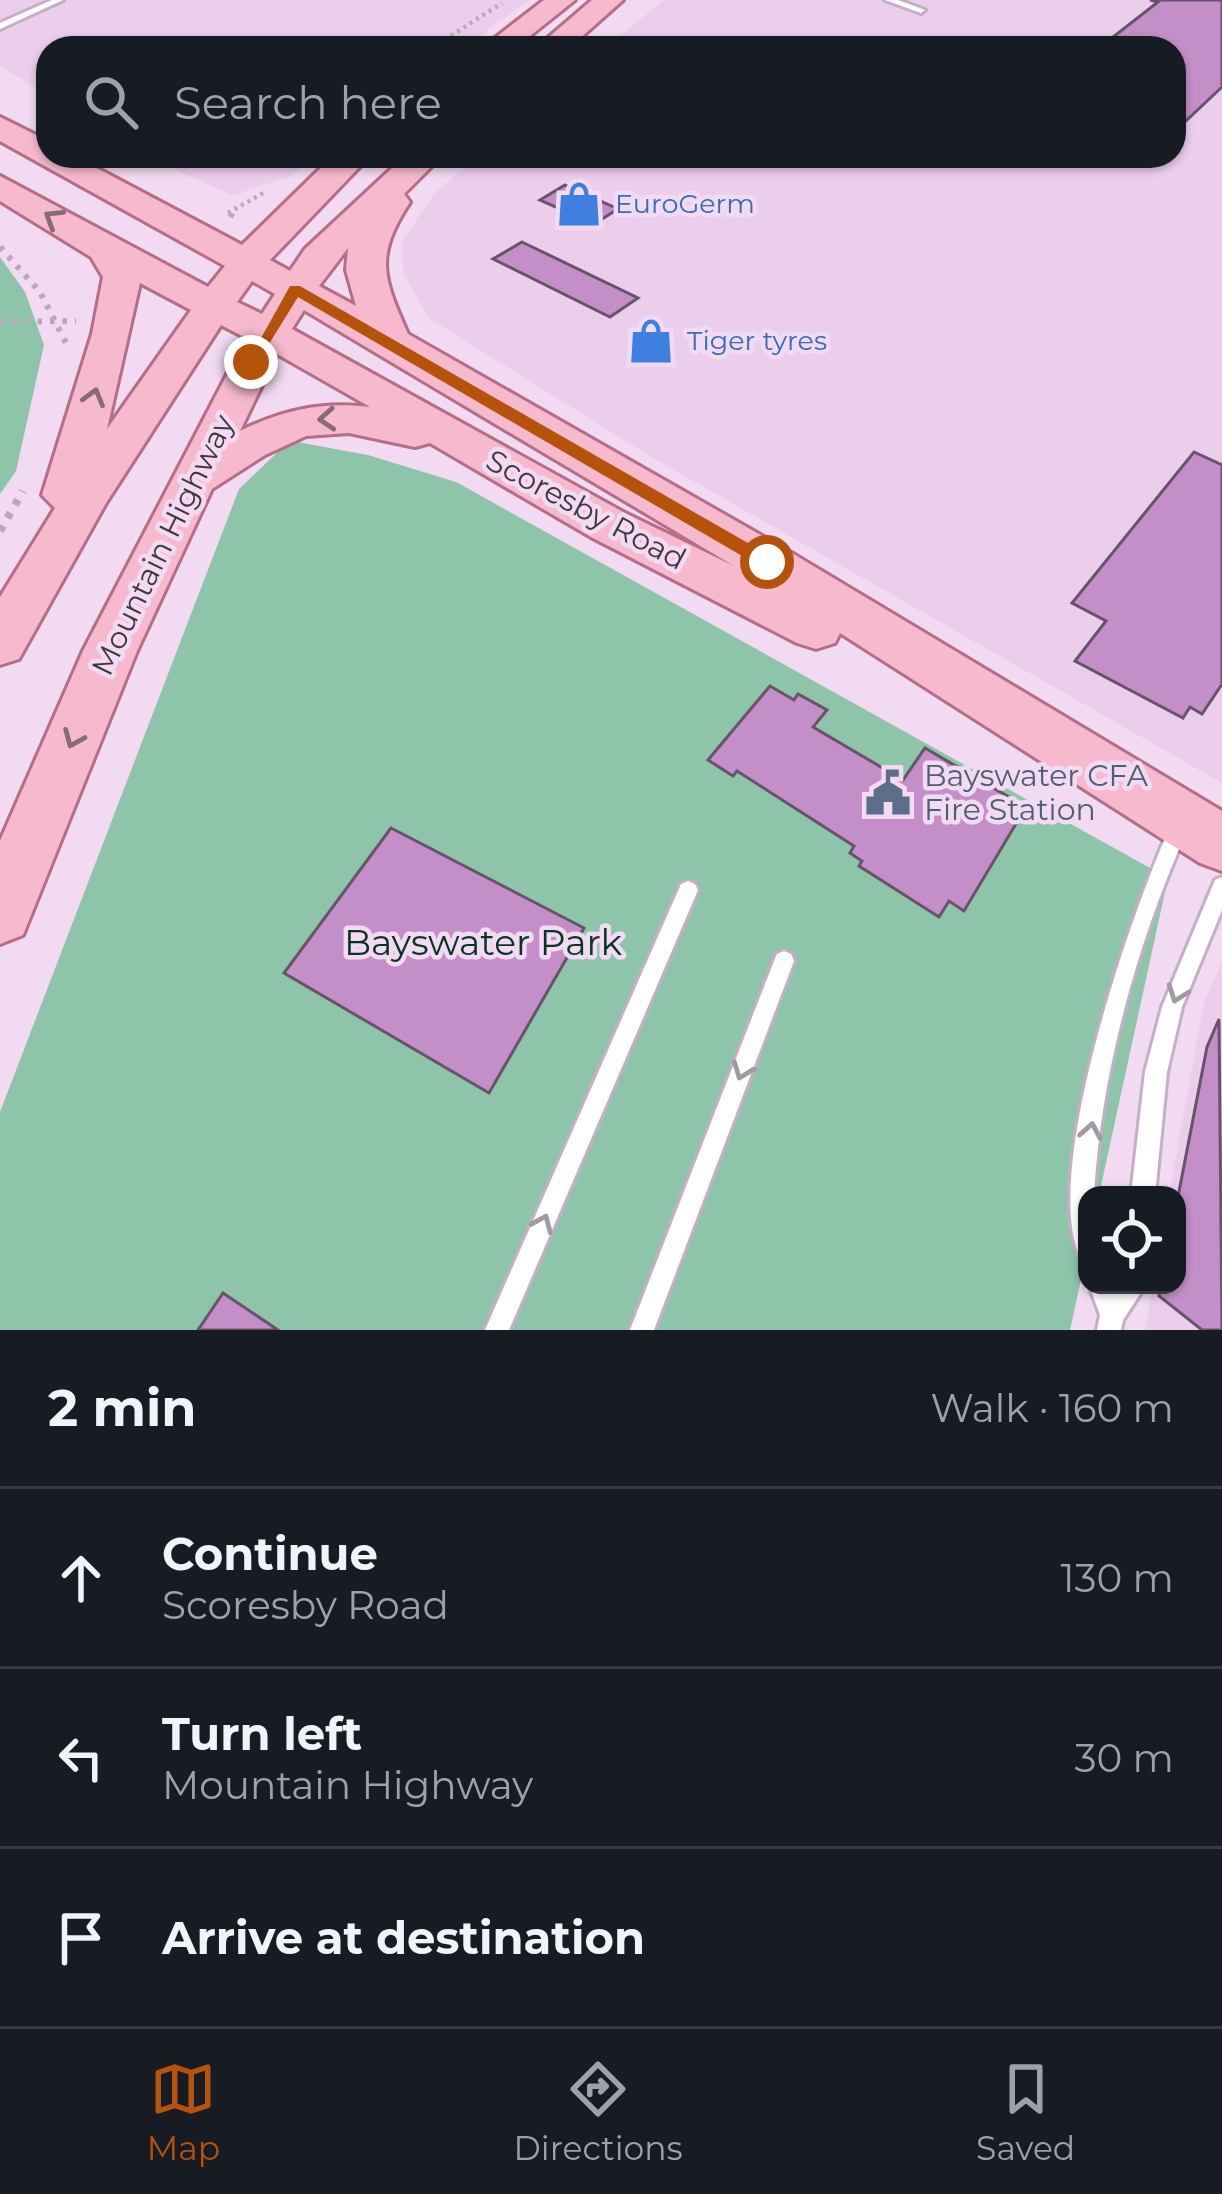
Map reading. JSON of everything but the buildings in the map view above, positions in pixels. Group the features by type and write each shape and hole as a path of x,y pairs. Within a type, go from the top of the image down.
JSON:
{"main road":[{"path":"512,36 561,0"},
{"path":"546,36 599,7"},
{"path":"565,36 599,7"},
{"name":"Scoresby Road","path":"0,127 36,148"},
{"name":"Scoresby Road","path":"71,168 391,341 767,562 1202,831"},
{"path":"0,644 50,549 213,308 248,262 337,168"},
{"name":"Mountain Highway","path":"0,914 110,651 268,334 318,257 412,168"},
{"path":"391,341 365,285 362,260 370,231 416,168"},
{"path":"152,213 232,220 259,214 320,182"},
{"name":"Scoresby Road","path":"0,186 105,250 268,334 608,525 1102,773"},
{"path":"50,549 116,316 122,277 105,250"},
{"path":"193,480 269,430 320,417 366,417 480,452"}],"lane":[{"path":"0,26 59,0"},
{"path":"889,0 921,10"},
{"path":"1084,1186 1129,954 1159,863 1202,831"},
{"path":"1144,1186 1156,1072 1172,1007 1222,886"},
{"path":"497,1330 688,890"},
{"path":"642,1330 784,962"},
{"path":"1110,1323 1128,1294"}],"path":[{"path":"450,36 506,0"},
{"path":"0,247 15,258 58,323 68,344 62,363"},
{"path":"0,322 58,323"},
{"path":"0,531 23,491"}],"shaded area":[{"path":"0,0 530,0 479,36 36,36 36,88 0,66"},
{"path":"664,0 1222,0 1222,783 646,454 430,319 404,275 401,243 433,195 463,168 1186,168 1186,36 620,36"},
{"path":"172,168 301,168 289,177 232,195"},
{"path":"1222,962 1222,1330 1145,1330 1151,1294 1186,1294 1186,1186 1171,1186 1204,1002"}],"green space":[{"path":"0,257 25,292 44,345 16,471 0,494"},
{"name":"Bayswater Park","path":"297,442 368,455 456,482 1168,878 1101,1186 1078,1186 1078,1293 1070,1330 0,1330 0,1112 239,489 283,447"}],"place":[{"name":"EuroGerm","path":"579,204"},
{"name":"Tiger tyres","path":"651,341"},
{"name":"Bayswater CFA Fire Station","path":"888,793"}],"route":[{"path":"251,362 295,289 767,562"}]}
